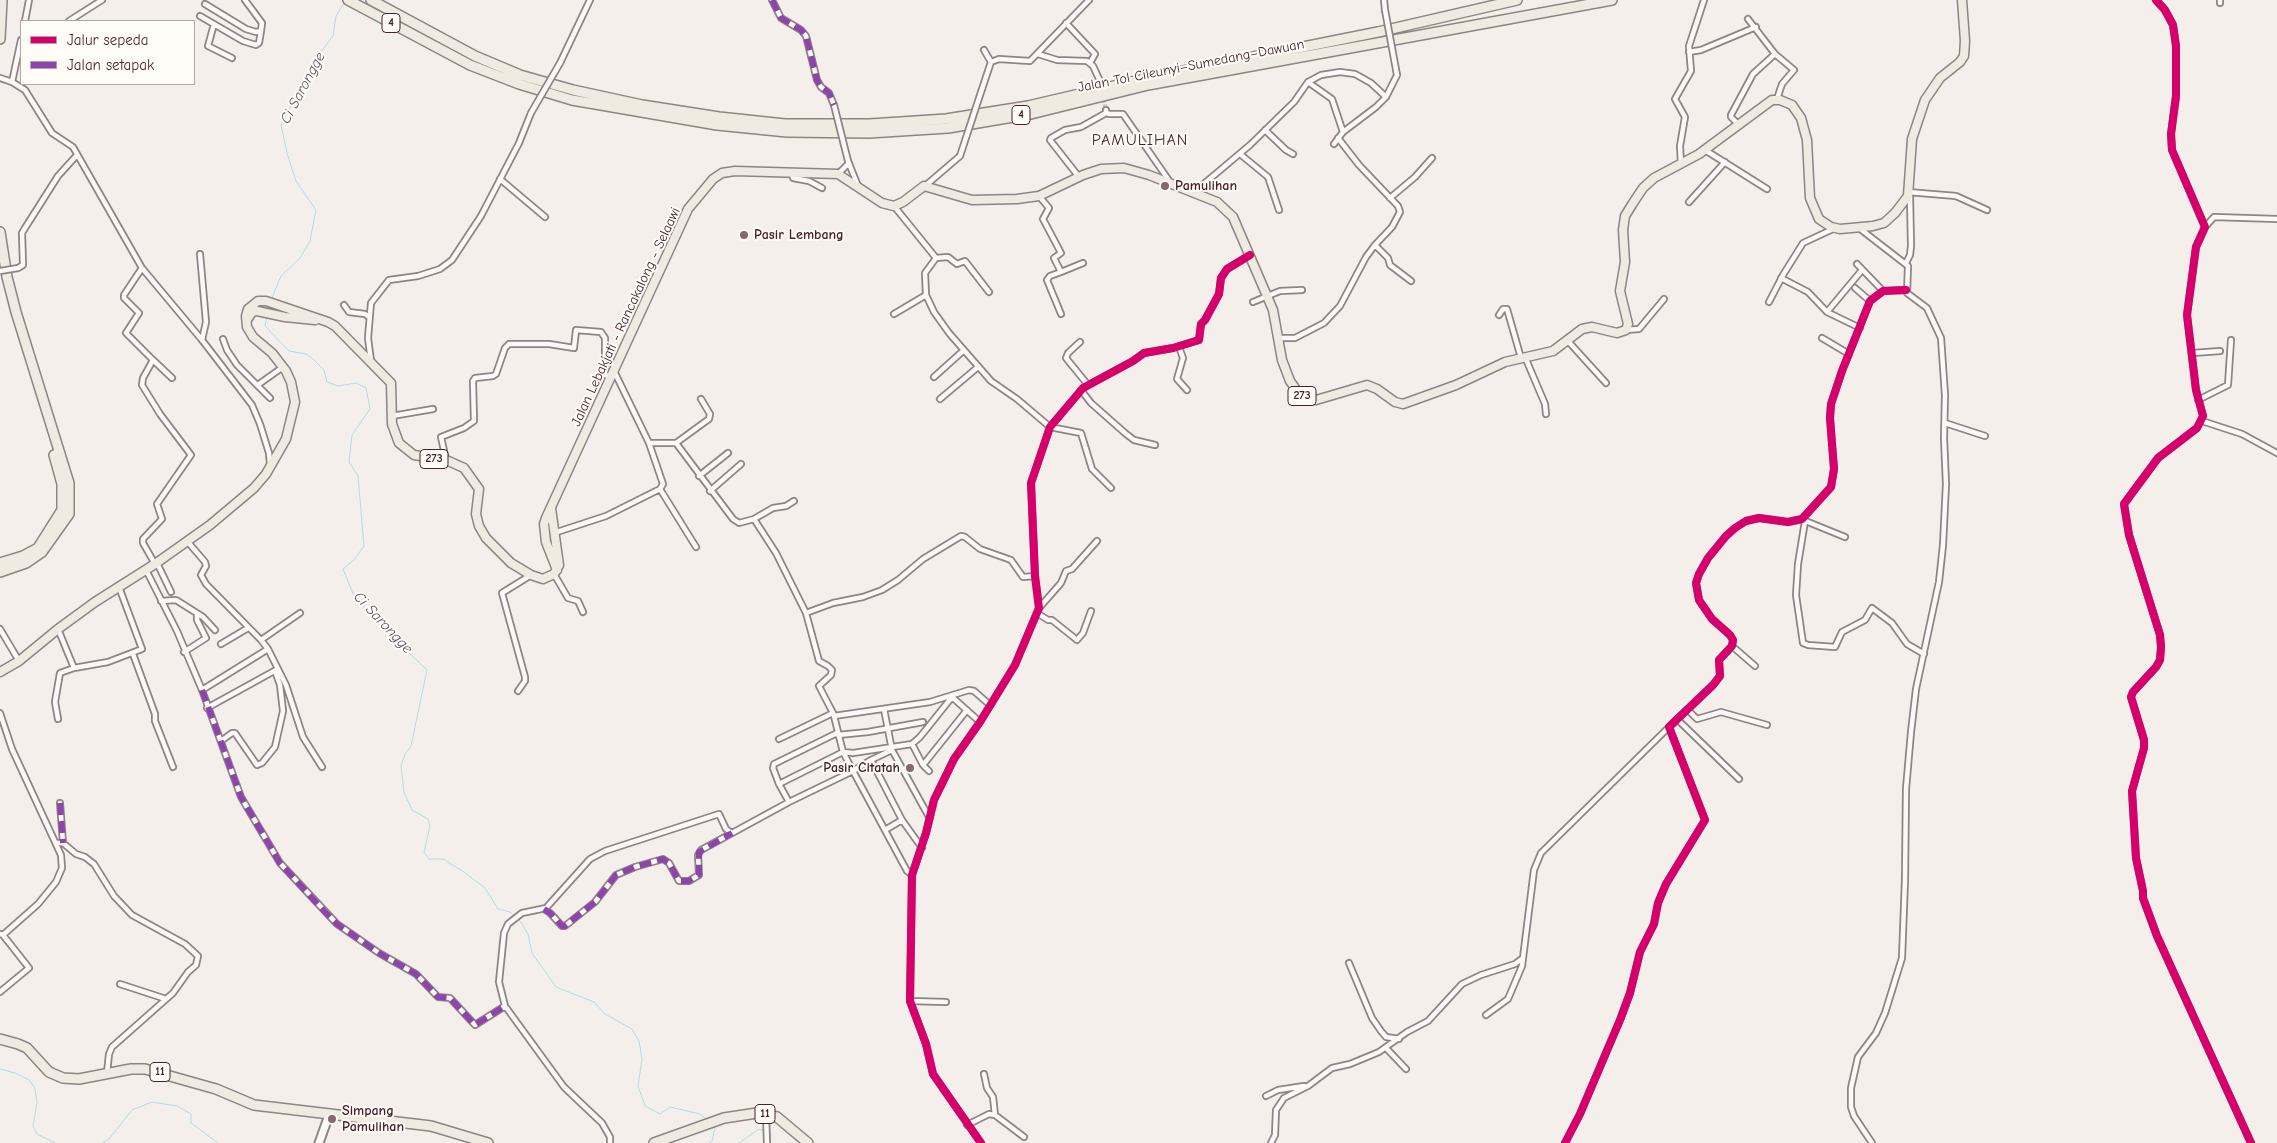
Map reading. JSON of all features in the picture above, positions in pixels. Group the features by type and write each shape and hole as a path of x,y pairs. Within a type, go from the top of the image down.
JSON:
{"highway":[{"path":"0,39 2,0"},
{"name":"Jalan Tol Cileunyi–Sumedang–Dawuan","path":"348,0 470,65 518,84 572,100 716,125 787,132 869,133 948,128 1031,114 1148,85 1612,0"},
{"name":"Jalan Tol Cileunyi–Sumedang–Dawuan","path":"371,0 475,56 520,75 573,90 642,105 719,117 785,124 870,124 946,119 1028,106 1144,79 1378,32 1517,0"},
{"path":"0,232 7,276 16,312 69,482 69,514 42,552 26,563 0,572"},
{"path":"0,264 11,313 62,484 62,510 38,548 23,556 0,563"},
{"name":"11","path":"0,1039 27,1048 49,1072 58,1077 79,1079 131,1069 151,1070 216,1089 239,1100 254,1104 329,1115 431,1126 488,1143"},
{"name":"11","path":"654,1143 665,1141 735,1115 766,1114 781,1120 808,1143"}],"main road":[{"path":"1626,330 1628,324 1620,291 1625,262 1623,230 1625,216 1647,184 1658,175 1705,150 1768,102 1776,99 1792,105 1801,118 1807,140 1809,189 1813,209 1818,219 1826,225 1835,228 1858,228 1884,223 1905,201 1909,192 1912,143 1919,116 1931,90 1940,78 1964,56 1965,41 1962,0"},
{"name":"273","path":"924,186 975,200 1039,196 1078,177 1101,169 1124,168 1217,202 1230,212 1236,222 1268,296 1275,316 1277,338 1290,381 1300,395 1311,400 1367,385 1377,389 1395,402 1403,404 1456,385 1499,365 1523,357 1553,351 1586,328 1617,333 1626,330"},
{"name":"Jalan Lebakjati - Rancakalong - Selaawi","path":"555,572 548,551 544,524 688,209 713,179 722,173 731,171 838,174"},
{"path":"838,174 886,205 894,206 903,202 924,186"},
{"name":"273","path":"246,322 251,306 258,301 270,302 331,324 388,379 392,386 392,416 396,438 408,452 420,457 446,460 464,468 479,488 476,514 479,526 486,538 505,558 531,575"},
{"path":"0,672 19,661 58,629 119,586 156,564 254,488 286,439 295,408 293,388 283,367 272,353 253,337 246,322 252,312 309,320 319,319"},
{"name":"Jalan Lebakjati - Rancakalong - Selaawi","path":"552,507 559,561 555,572"},
{"path":"531,575 544,579 555,572"},
{"path":"319,1143 329,1115"}],"street":[{"path":"25,20 29,0"},
{"path":"71,20 102,0"},
{"path":"200,16 233,35 256,45 259,43 262,23 245,0"},
{"path":"372,365 368,338 371,303 389,280 418,276 440,269 452,260 481,216 520,143 531,113 560,63 590,0"},
{"path":"772,0 781,18 801,30 806,36 817,80 829,93 834,105 849,162 858,186"},
{"path":"991,62 999,59 1030,61 1089,0"},
{"path":"1334,144 1343,132 1376,107 1386,96 1397,75 1384,0"},
{"path":"1681,164 1680,146 1685,117 1675,99 1691,71 1689,52 1704,0"},
{"path":"2156,0 2173,25 2176,46 2176,96 2170,134 2172,150 2206,227"},
{"path":"205,4 238,24 256,32 261,32"},
{"path":"1748,19 1775,54 1794,70 1782,84 1776,99"},
{"path":"1066,23 1095,54 1090,63"},
{"path":"214,24 209,47 232,58"},
{"path":"233,35 238,24"},
{"path":"1689,52 1701,50 1756,27"},
{"path":"10,81 20,48"},
{"path":"924,186 960,156 991,62 984,50"},
{"path":"1038,54 1057,60 1075,59 1090,63 1099,79"},
{"path":"1738,124 1731,115 1753,74 1775,54"},
{"path":"1193,193 1266,130 1294,102 1308,82 1321,75 1340,72 1354,74 1371,83 1386,96"},
{"path":"0,78 10,81 25,90 52,133 70,145 77,154 142,268 202,340 252,405 269,453 270,466"},
{"path":"1308,82 1332,99 1343,132"},
{"path":"1078,177 1050,140 1065,130 1081,127 1106,111 1123,114 1172,185"},
{"path":"1266,130 1286,150 1293,154"},
{"path":"1277,338 1295,338 1324,323 1340,306 1375,244 1392,227 1400,214 1398,206 1359,165 1338,138"},
{"path":"1705,150 1767,189"},
{"path":"0,271 18,268 23,265 22,233 24,228 58,176 77,154"},
{"path":"1240,154 1268,177 1279,210"},
{"path":"1390,198 1415,177 1432,158"},
{"path":"838,174 849,162"},
{"path":"1689,202 1725,162"},
{"path":"792,174 794,178 822,188"},
{"path":"500,180 545,217"},
{"path":"1872,1143 1854,1116 1851,1107 1851,1088 1858,1057 1876,1033 1885,1013 1902,958 1906,789 1916,689 1939,582 1944,545 1946,423 1943,350 1939,330 1927,308 1909,295 1906,290 1908,271 1906,263 1911,246 1909,192 1956,196 1987,210"},
{"path":"1039,196 1048,208 1043,219 1060,253 1054,258 1062,272"},
{"path":"894,206 936,258"},
{"path":"2251,1143 2150,920 2143,898 2136,858 2132,805 2134,776 2140,762 2144,740 2131,702 2133,692 2160,660 2162,647 2129,535 2124,504 2158,458 2202,421 2203,416 2198,400 2188,326 2188,305 2196,247 2206,227 2214,218 2277,219"},
{"path":"1769,302 1781,278 1803,243 1835,228"},
{"path":"1858,228 1906,263"},
{"path":"1375,244 1388,258 1390,265 1411,281"},
{"path":"200,254 206,322 202,340"},
{"path":"1091,611 1083,633 1077,640 1038,611 1031,483 1050,427 1080,390 1088,385 1144,353 1199,340 1201,324 1219,294 1221,278 1227,268 1250,255"},
{"path":"989,292 965,261 957,264 948,257 936,258 925,272 926,295 934,312 978,367 991,380 1050,427 1081,433 1092,469 1111,488"},
{"path":"1061,314 1047,280 1050,276 1083,263"},
{"path":"1857,264 1883,290"},
{"path":"142,268 124,295 125,299 139,313 126,333 172,378"},
{"path":"1826,312 1862,270"},
{"path":"1781,278 1808,292 1826,312 1860,328"},
{"path":"1856,288 1870,301"},
{"path":"1253,302 1286,290 1302,290"},
{"path":"1906,290 1883,290 1870,301 1849,354 1831,404 1830,418 1834,468 1832,482 1823,497 1804,520 1796,595 1804,643 1808,646 1835,647 1843,630 1865,620 1872,608 1892,623 1906,642 1924,654"},
{"path":"894,314 926,295"},
{"path":"1626,330 1639,329 1664,299"},
{"path":"344,305 349,312 365,314 369,317"},
{"path":"1499,315 1505,308 1507,309 1523,357 1545,404 1546,414"},
{"path":"446,460 441,437 464,428 474,421 473,381 475,378 496,374 503,354 509,344 549,344 574,348 576,331 601,332 606,338 606,375 612,373 649,443 663,484 660,489 606,516 554,533"},
{"path":"1822,338 1849,354"},
{"path":"223,339 232,358 270,398"},
{"path":"1567,340 1606,383"},
{"path":"2198,400 2228,385 2231,340"},
{"path":"1080,342 1068,353 1066,360 1088,385"},
{"path":"1179,346 1183,358 1177,379 1187,390"},
{"path":"934,377 964,350"},
{"path":"2193,354 2220,351"},
{"path":"153,360 143,378 142,385 160,414 191,455 157,504 162,519 143,539 143,543 171,592"},
{"path":"258,384 283,367"},
{"path":"940,400 978,367"},
{"path":"1080,390 1091,403 1125,434 1134,440 1155,445"},
{"path":"649,443 676,443 709,419 710,414 701,399"},
{"path":"392,416 432,409"},
{"path":"2202,421 2242,434 2277,453"},
{"path":"1946,423 1985,436"},
{"path":"676,443 710,491 736,522 741,523 754,519 773,508 786,506 794,501"},
{"path":"699,476 728,453"},
{"path":"710,491 741,464"},
{"path":"660,489 696,547"},
{"path":"1486,1015 1508,999 1522,966 1534,870 1541,853 1714,685 1720,676 1719,660 1732,646 1732,640 1730,635 1704,609 1696,590 1699,574 1708,558 1726,536 1746,521 1759,518 1788,522 1804,520 1845,537"},
{"path":"754,519 776,553 806,613 819,662 832,670 831,675 819,687 833,715 843,752 907,871 912,875"},
{"path":"806,613 827,605 863,597 882,590 893,584 923,559 961,536 980,549 1011,560 1023,577 1035,576"},
{"path":"187,541 205,562 206,566 201,575 206,584 268,649 279,681 284,711 279,737 275,747 262,763 255,764 235,733 221,741"},
{"path":"982,1143 967,1125 933,1074 926,1044 910,1001 912,875 922,848 934,800 954,759 980,722 1015,665 1038,611 1066,571 1071,571 1097,542"},
{"path":"146,570 177,631 184,652 202,690 241,797 280,863 330,918 379,953 416,974 438,997 450,998 476,1025 505,1006"},
{"path":"555,572 568,598 578,601 583,612"},
{"path":"518,691 526,677 502,594 531,575"},
{"path":"58,719 55,702 58,675 74,668 108,662 133,654 142,648 119,586"},
{"path":"161,600 176,600 197,614 215,630"},
{"path":"261,640 300,613"},
{"path":"184,652 206,638 197,620 197,614"},
{"path":"221,644 248,628"},
{"path":"0,629 19,661"},
{"path":"58,629 74,668"},
{"path":"1732,646 1755,666"},
{"path":"202,690 268,649"},
{"path":"133,654 154,710 155,721 174,767"},
{"path":"276,670 286,685 303,737 322,767"},
{"path":"207,708 276,670"},
{"path":"279,681 286,685"},
{"path":"779,739 833,715 930,702 972,690 990,706"},
{"path":"952,697 980,722"},
{"path":"779,784 843,752 852,753 912,744 920,737 952,697"},
{"path":"884,709 892,748 929,817"},
{"path":"923,765 967,710"},
{"path":"1688,710 1696,719 1721,712 1767,725"},
{"path":"0,713 12,748 61,855 62,868 56,882 38,904 2,935 29,968 0,992"},
{"path":"1678,720 1739,779"},
{"path":"790,802 779,784 773,768 774,764 838,734 888,729 923,722"},
{"path":"1565,1143 1580,1114 1620,1020 1630,993 1640,952 1654,924 1658,903 1666,884 1705,820 1669,727"},
{"path":"912,744 923,765 929,771"},
{"path":"544,909 562,926 565,926 595,902 616,875 663,859 669,862 679,881 689,881 699,875 699,852 892,748"},
{"path":"871,760 902,820 922,848"},
{"path":"60,803 63,843"},
{"path":"610,1143 610,1137 602,1123 564,1087 505,1006 499,982 504,933 508,924 522,913 544,909 590,859 605,851 719,814 726,829 732,833"},
{"path":"885,830 902,820"},
{"path":"56,843 63,843 76,854 94,864 114,896 132,915 178,940 196,953 198,959 196,965 166,999 112,1047 108,1054 107,1073"},
{"path":"1271,1143 1275,1135 1276,1110 1286,1097 1308,1086 1332,1068 1375,1055 1428,1021 1462,984 1481,975 1513,965 1523,958"},
{"path":"1349,963 1372,1018 1386,1037 1398,1039"},
{"path":"120,984 166,999"},
{"path":"910,1001 946,1002"},
{"path":"1386,1048 1406,1069"},
{"path":"984,1074 987,1088 994,1097 995,1115"},
{"path":"1266,1096 1278,1090 1308,1086"},
{"path":"766,1114 767,1143"},
{"path":"967,1125 989,1114 995,1115 1024,1136"}],"waterway":[{"name":"Ci Sarongge","path":"271,300 281,276 300,258 310,241 316,210 296,181 281,125 317,57 333,36 336,16 344,3"},
{"name":"Ci Sarongge","path":"267,316 265,326 289,351 306,354 313,359 324,370 327,382 338,386 356,383 366,388 370,409 352,435 349,462 358,476 364,546 354,560 343,569 354,596 377,622 427,670 411,746 405,754 401,766 404,792 412,810 428,819 430,826 424,852 429,859 443,859 464,872 485,888 498,909 510,912 520,921 528,934 532,953 556,987 594,1002 605,1014 632,1029 639,1041 642,1059 638,1086 645,1106 660,1114 670,1107 700,1114 706,1119"},
{"path":"0,1069 15,1073 29,1080 35,1088 37,1102 33,1126 37,1134 55,1143"},
{"path":"102,1143 109,1139 132,1110 152,1102 177,1106 191,1114 191,1123 218,1143"},
{"name":"Ci Sarongge","path":"709,1143 712,1141 715,1128 713,1126"},
{"path":"739,1143 759,1129 764,1131"},
{"path":"768,1132 771,1134 770,1143"}],"tunnel":[{"path":"1099,79 1106,110"}],"marked path":[{"path":"772,0 781,18 801,30 806,36 817,80 821,87 829,93 834,105"},
{"path":"202,690 241,797 280,863 324,911 337,924 379,953 416,974 438,997 450,998 475,1025 505,1006"},
{"path":"60,803 63,843"},
{"path":"544,909 562,926 565,926 595,902 616,875 663,859 669,863 679,881 689,881 699,875 699,852 732,833"}],"cycle path":[{"path":"2156,0 2165,10 2173,25 2176,46 2176,96 2171,134 2172,150 2205,227 2196,247 2187,315 2196,390 2203,416 2197,428 2158,458 2124,504 2129,535 2160,635 2161,647 2160,660 2156,667 2133,692 2131,697 2144,740 2144,748 2132,791 2136,858 2143,898 2157,936 2251,1143"},
{"path":"981,1143 933,1074 926,1044 910,1001 912,875 926,833 934,800 954,759 980,722 1015,665 1039,608 1035,576 1031,483 1050,427 1083,388 1144,353 1173,348 1199,340 1201,324 1219,294 1221,278 1227,269 1250,255"},
{"path":"1565,1143 1580,1114 1620,1020 1630,993 1640,952 1654,924 1658,903 1666,884 1705,820 1669,727 1713,685 1720,676 1719,660 1732,646 1733,640 1730,635 1712,619 1699,600 1696,583 1699,574 1708,558 1735,528 1746,521 1759,518 1788,522 1802,519 1831,487 1834,469 1830,418 1831,404 1842,371 1870,301 1883,291 1906,290"}],"place":[{"name":"Pamulihan","path":"1165,186"},
{"name":"Pasir Lembang","path":"744,235"},
{"name":"Pasir Citatah","path":"910,768"},
{"name":"Simpang Pamulihan","path":"332,1119"}],"district":[{"name":"PAMULIHAN","path":"1140,140"}]}
